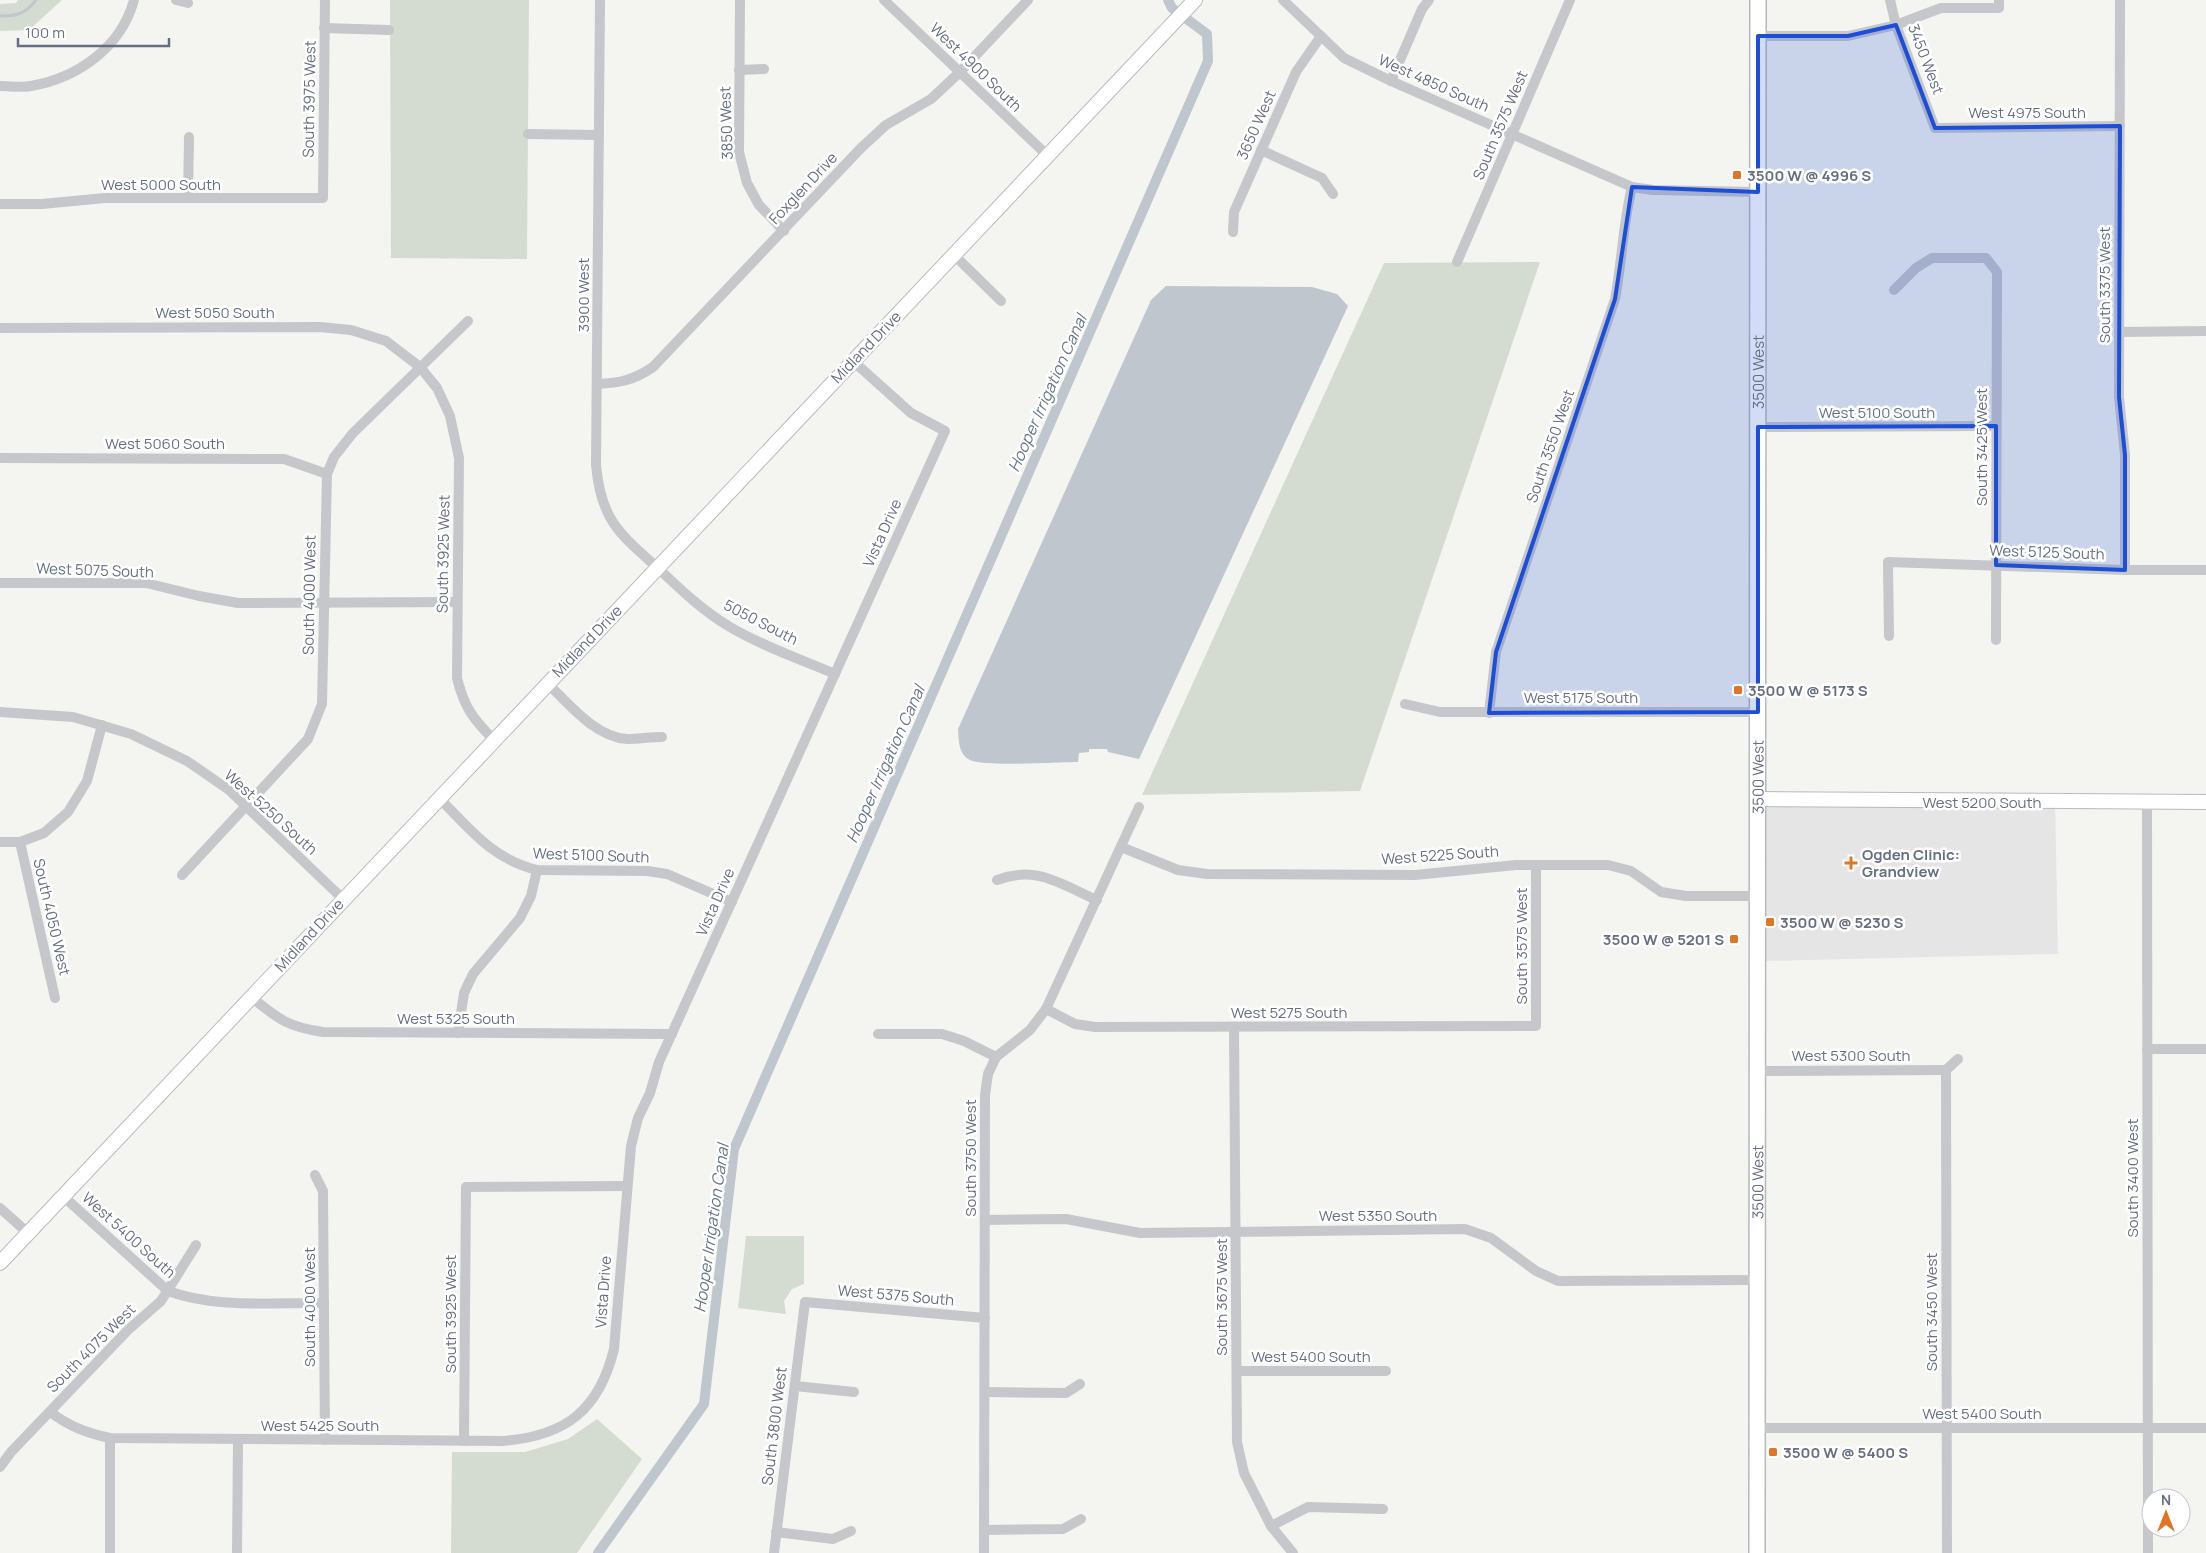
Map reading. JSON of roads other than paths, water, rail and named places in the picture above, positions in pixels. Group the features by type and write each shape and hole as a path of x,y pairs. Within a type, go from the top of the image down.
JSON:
{"main road":[{"name":"3500 West","path":"1757,1553 1759,799 1758,0"}],"street":[{"path":"0,86 28,86 56,80 81,68 103,52 120,31 131,12 134,0"},
{"path":"176,0 188,3"},
{"name":"South 3975 West","path":"323,198 324,0"},
{"name":"3900 West","path":"600,0 596,465 598,490 604,508 613,525 628,543 657,568"},
{"name":"3850 West","path":"740,0 739,152 747,183 758,205 784,231"},
{"name":"West 4900 South","path":"884,0 1048,156"},
{"name":"Foxglen Drive","path":"597,384 620,383 636,378 652,367 784,231 861,148 886,125 931,99 960,72 1028,0"},
{"name":"West 4850 South","path":"1283,0 1344,58 1391,81 1632,187"},
{"path":"1391,81 1422,9 1429,0"},
{"name":"South 3575 West","path":"1457,262 1570,0"},
{"name":"3450 West","path":"1890,0 1896,24 1936,128"},
{"name":"South 3375 West","path":"2120,0 2118,397 2125,455 2125,570"},
{"name":"Midland Drive","path":"0,1263 1191,4"},
{"path":"1758,36 1848,36 1896,24 1941,8 1999,4"},
{"path":"324,28 389,30"},
{"name":"3650 West","path":"1232,232 1234,212 1296,72 1321,36"},
{"path":"739,70 764,69"},
{"name":"West 4975 South","path":"1936,128 2120,126"},
{"path":"528,134 599,135"},
{"path":"188,198 189,137"},
{"path":"1261,150 1322,178 1332,194"},
{"path":"1632,187 1653,190 1758,192"},
{"name":"South 3550 West","path":"1489,713 1496,652 1615,298 1622,264 1628,204 1632,187"},
{"name":"West 5000 South","path":"0,204 42,204 106,198 323,198"},
{"path":"954,255 1001,301"},
{"name":"South 3425 West","path":"1894,290 1916,268 1932,258 1986,258 1996,272 1996,640"},
{"name":"South 4000 West","path":"182,875 308,739 322,704 327,474 334,457 353,432 468,321"},
{"name":"West 5050 South","path":"0,328 320,327 351,330 386,341 420,367"},
{"path":"2119,332 2206,331"},
{"name":"Vista Drive","path":"588,1406 608,1372 614,1349 631,1146 638,1118 650,1093 659,1062 945,430 912,413 853,361"},
{"name":"South 3925 West","path":"420,367 437,388 450,416 459,458 457,678 462,700 474,720 494,740"},
{"name":"West 5100 South","path":"1758,427 1996,426"},
{"name":"West 5060 South","path":"0,458 284,459 327,474"},
{"name":"West 5125 South","path":"1889,636 1888,562 2125,570 2206,570"},
{"name":"5050 South","path":"657,568 695,603 731,627 835,674"},
{"name":"West 5075 South","path":"0,583 146,583 238,603 457,602"},
{"path":"547,683 590,722 605,732 625,739 662,737"},
{"name":"West 5175 South","path":"1405,704 1440,712 1758,712"},
{"name":"West 5250 South","path":"0,712 73,717 131,734 187,761 229,790 343,899"},
{"path":"0,842 20,842 44,833 68,812 87,781 102,725"},
{"name":"West 5100 South","path":"438,798 503,858 519,866 537,870 666,874 732,902"},
{"name":"West 5200 South","path":"1759,799 2206,802"},
{"name":"South 3400 West","path":"2147,802 2148,1553"},
{"path":"878,1034 942,1034 964,1041 996,1057 1030,1030 1046,1009 1139,807"},
{"name":"South 4050 West","path":"20,842 55,998"},
{"name":"West 5225 South","path":"1121,847 1178,870 1207,874 1415,875 1516,865 1608,865 1631,871 1661,892 1686,896 1758,896"},
{"name":"South 3575 West","path":"1536,866 1536,1026"},
{"path":"458,1033 464,993 473,974 520,918 530,896 537,870"},
{"path":"997,880 1014,874 1035,874 1097,900"},
{"name":"West 5325 South","path":"251,997 277,1019 299,1028 323,1032 672,1034"},
{"name":"West 5275 South","path":"1046,1009 1075,1024 1095,1027 1536,1026"},
{"name":"South 3675 West","path":"1234,1027 1238,1442 1244,1473 1271,1526 1293,1553"},
{"path":"2147,1049 2206,1048"},
{"name":"South 3750 West","path":"984,1553 985,1095 988,1074 996,1057"},
{"path":"1946,1070 1958,1059"},
{"name":"West 5300 South","path":"1757,1070 1946,1070"},
{"name":"South 3450 West","path":"1946,1070 1947,1553"},
{"name":"South 4000 West","path":"315,1175 323,1191 325,1440"},
{"name":"South 3925 West","path":"464,1441 466,1187 627,1186"},
{"name":"West 5400 South","path":"63,1196 168,1291 189,1299 208,1302 324,1303"},
{"path":"0,1208 28,1233"},
{"name":"West 5350 South","path":"985,1220 1066,1219 1140,1233 1465,1229 1491,1238 1536,1271 1558,1281 1757,1280"},
{"name":"South 4075 West","path":"0,1467 11,1452 168,1291 196,1245"},
{"name":"West 5375 South","path":"805,1302 985,1318"},
{"name":"South 3800 West","path":"774,1553 805,1302"},
{"name":"West 5400 South","path":"1237,1371 1386,1371"},
{"path":"985,1392 1066,1393 1080,1384"},
{"path":"795,1386 854,1392"},
{"name":"West 5425 South","path":"50,1412 69,1426 89,1434 110,1438 464,1441 526,1439 550,1432 571,1421 588,1406"},
{"name":"West 5400 South","path":"1758,1428 2206,1428"},
{"path":"110,1438 110,1553"},
{"path":"237,1553 238,1439"},
{"path":"1271,1526 1308,1507 1383,1509"},
{"path":"984,1530 1063,1529 1081,1519"},
{"path":"776,1532 833,1539 852,1531"}],"waterway":[{"path":"0,16 20,13 36,0"},
{"name":"Hooper Irrigation Canal","path":"598,1553 704,1404 734,1149 1208,61 1207,34 1172,8 1168,0"}],"place":[{"name":"3500 W @ 4996 S","path":"1737,175"},
{"name":"3500 W @ 5173 S","path":"1738,690"},
{"name":"Ogden Clinic: Grandview","path":"1851,863"},
{"name":"3500 W @ 5230 S","path":"1770,922"},
{"name":"3500 W @ 5201 S","path":"1734,939"},
{"name":"3500 W @ 5400 S","path":"1773,1452"}]}
